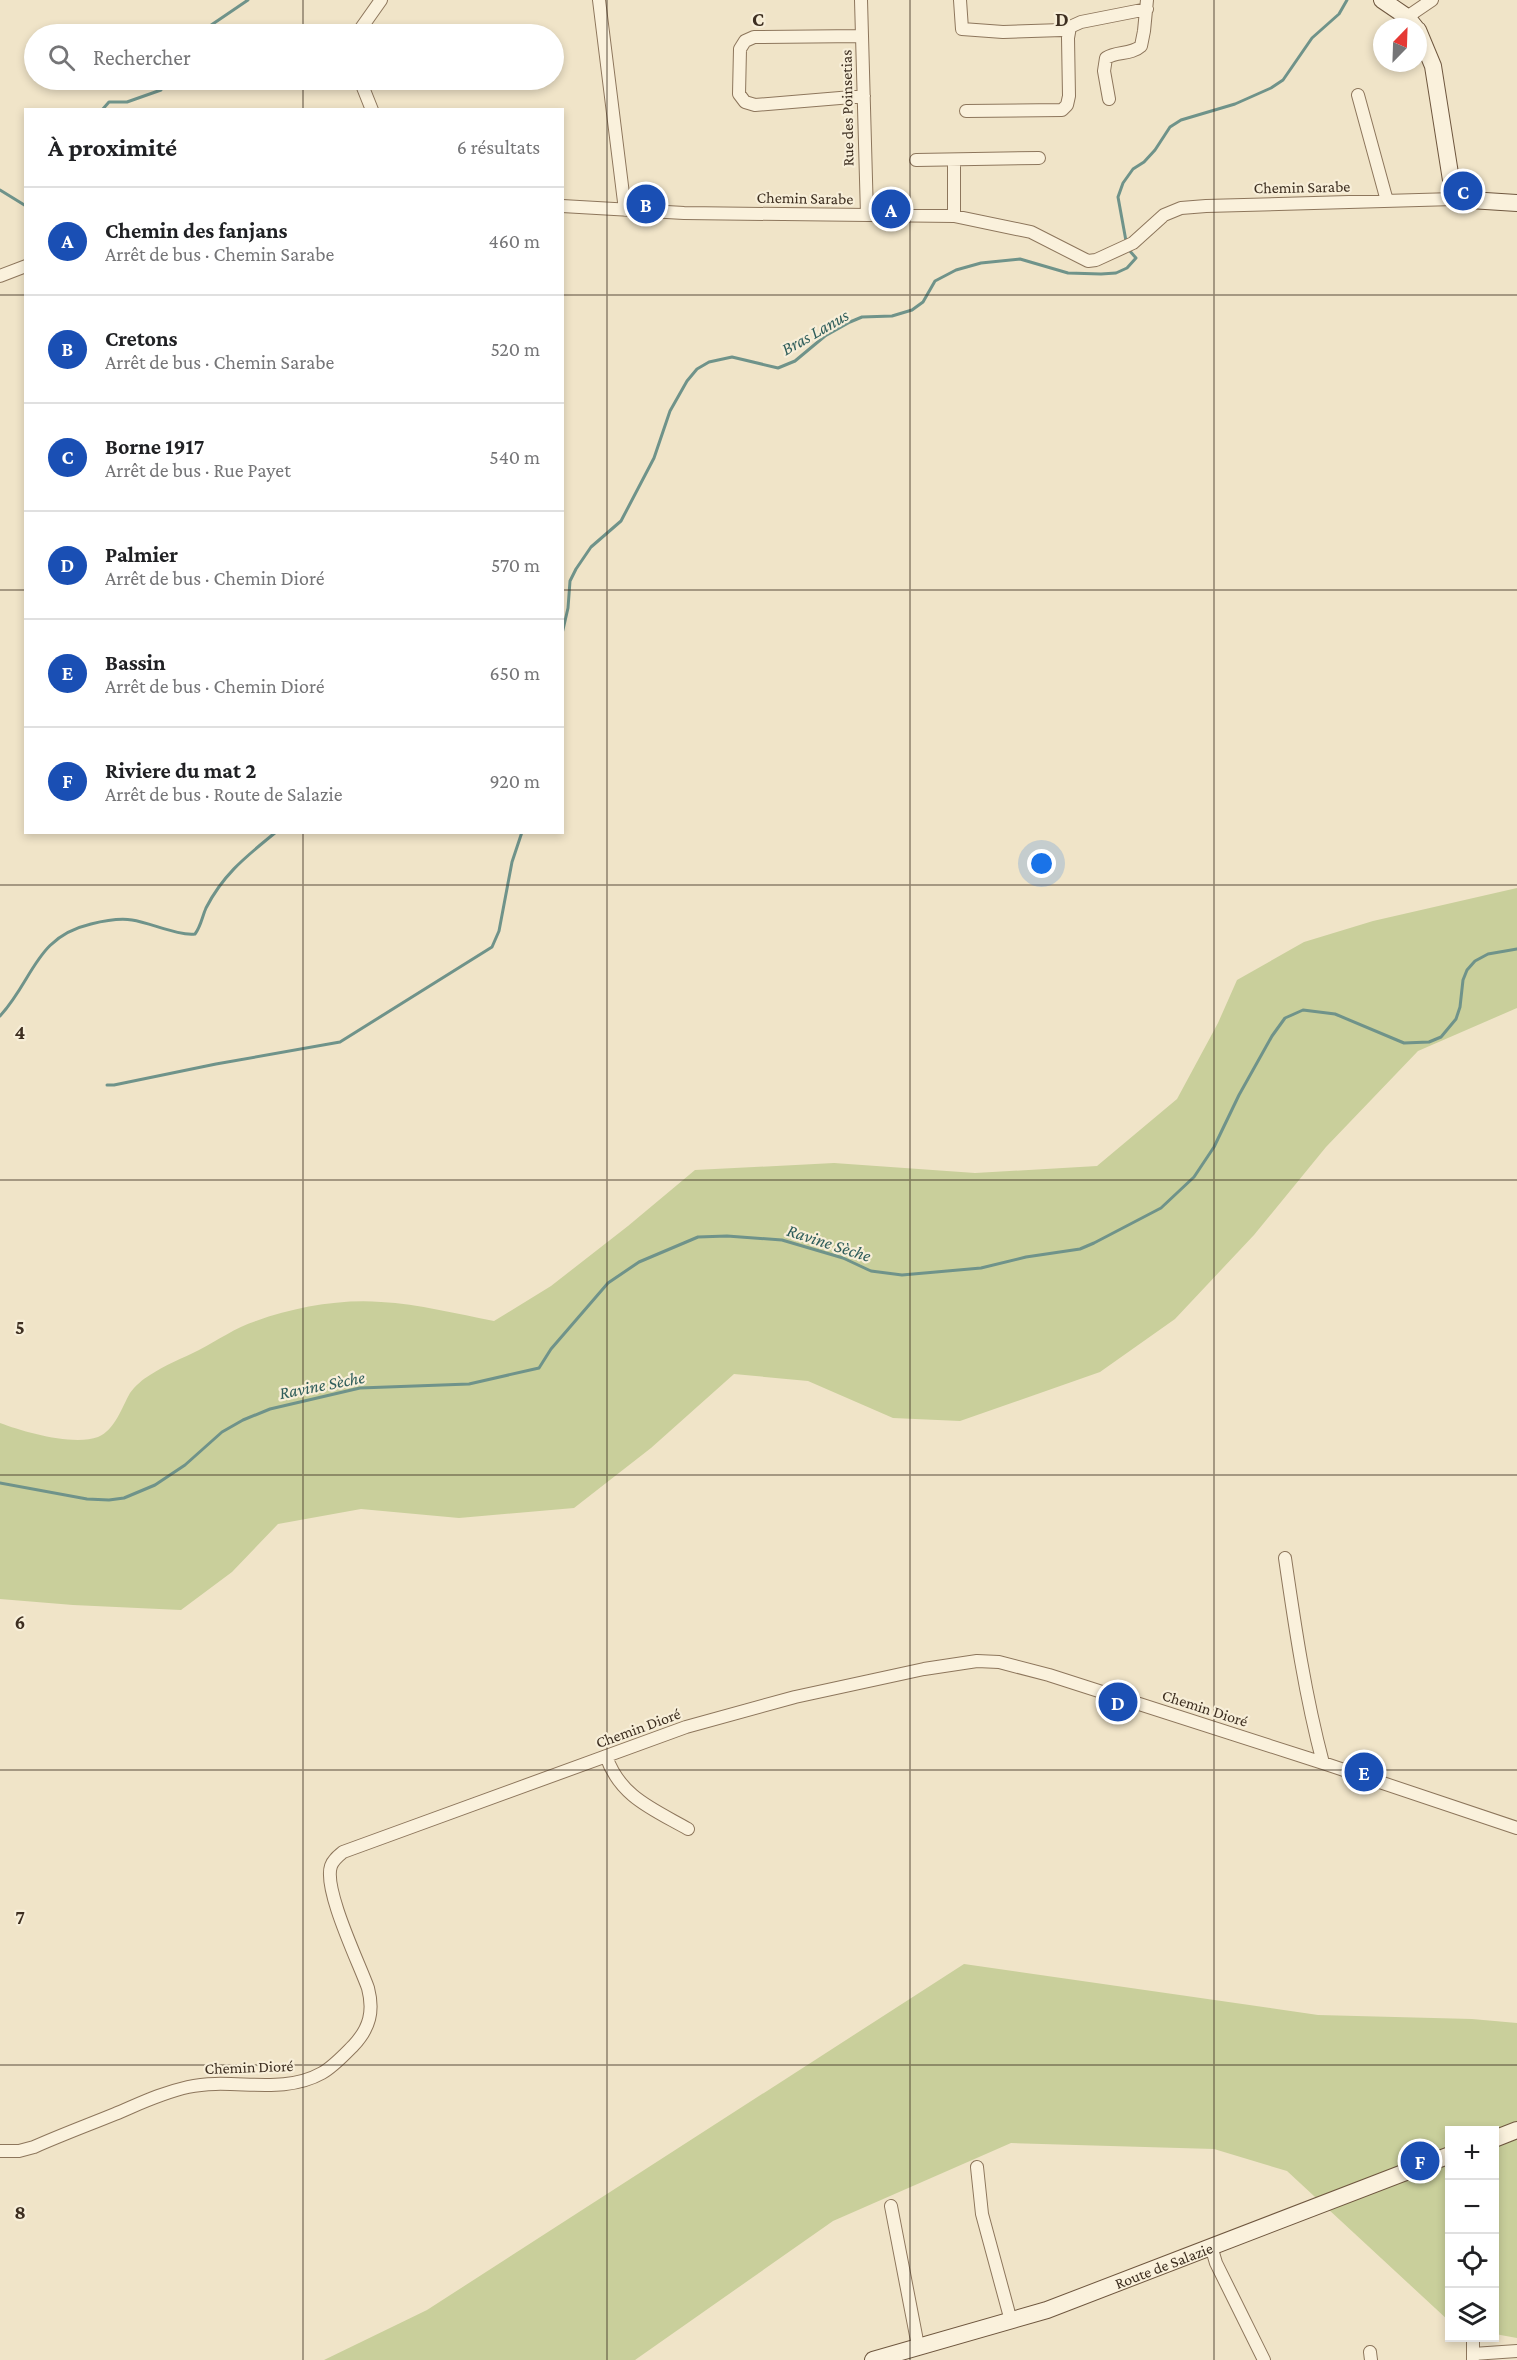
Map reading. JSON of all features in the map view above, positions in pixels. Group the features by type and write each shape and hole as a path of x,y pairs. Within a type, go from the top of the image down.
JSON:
{"main road":[{"path":"1385,2 1406,18"},
{"path":"1427,52 1433,66 1454,199 1517,203"},
{"path":"1499,2137 1517,2130"},
{"name":"Route de Salazie","path":"873,2360 1047,2310 1445,2157"}],"street":[{"path":"364,24 381,0"},
{"path":"599,0 625,210"},
{"name":"Rue des Poinsetias","path":"861,0 867,216"},
{"path":"960,0 962,29 1003,32 1062,30"},
{"path":"1415,18 1432,0"},
{"path":"966,111 1062,110 1067,105 1069,96 1068,38 1071,27 1081,22 1147,4 1141,46 1134,51 1106,58 1104,71 1109,99"},
{"path":"862,36 754,37 745,41 740,49 739,94 745,102 755,105 864,96"},
{"path":"364,90 371,108"},
{"path":"1358,95 1387,201"},
{"path":"916,160 1039,158"},
{"path":"954,160 954,216"},
{"name":"Chemin Sarabe","path":"564,206 684,213 954,216 1031,232 1089,261 1133,243 1164,215 1182,208 1454,199"},
{"path":"0,276 24,267"},
{"path":"1285,1558 1311,1719 1323,1762"},
{"name":"Chemin Dioré","path":"0,2151 19,2151 34,2147 155,2096 190,2087 214,2083 271,2086 291,2084 305,2081 324,2072 361,2037 370,2022 372,2003 369,1988 330,1889 330,1867 335,1858 351,1848 675,1731 795,1697 924,1669 977,1661 999,1662 1049,1675 1323,1762 1517,1828"},
{"path":"606,1756 613,1774 628,1792 688,1828"},
{"path":"977,2167 982,2214 1011,2321"},
{"path":"891,2206 918,2346"},
{"path":"1211,2246 1216,2263 1264,2360"},
{"path":"1473,2357 1517,2351"}],"green space":[{"path":"1517,888 1517,1008 1418,1051 1326,1147 1254,1235 1175,1319 1100,1372 960,1421 893,1418 808,1381 734,1374 651,1448 574,1508 459,1518 361,1509 278,1524 232,1572 181,1610 0,1599 0,1423 35,1434 62,1439 98,1437 109,1429 130,1393 147,1377 241,1327 302,1308 334,1303 381,1302 424,1307 494,1321 551,1286 695,1170 834,1163 975,1173 1097,1166 1177,1099 1218,1023 1237,980 1304,942 1373,921"},
{"path":"964,1964 1318,2015 1472,2019 1517,2023 1517,2338 1499,2335 1499,2126 1445,2126 1445,2317 1287,2171 1214,2149 1011,2143 833,2221 635,2360 324,2360 427,2310"}],"waterway":[{"path":"213,24 248,0"},
{"name":"Bras Lanus","path":"1126,241 1118,197 1123,183 1133,169 1144,162 1155,150 1170,127 1181,120 1235,104 1283,80 1312,38 1339,14 1347,0"},
{"path":"104,108 109,102 127,102 161,90"},
{"path":"0,190 24,205"},
{"name":"Bras Lanus","path":"564,625 570,581 576,569 591,547 621,521 654,458 670,411 687,381 697,369 709,362 732,357 778,368 795,361 825,336 850,322 862,317 892,316 912,310 923,302 935,281 956,270 981,263 1020,259 1068,273 1116,273 1127,268 1136,258 1129,250"},
{"name":"Bras Lanus","path":"0,1016 47,949 72,930 91,924 127,919 181,933 195,934 206,908 220,885 237,866 274,834"},
{"path":"107,1085 340,1042 492,947 499,931 512,862 521,834"},
{"name":"Ravine Sèche","path":"0,1483 87,1499 124,1498 155,1485 185,1465 222,1432 270,1409 360,1388 469,1384 539,1368 551,1349 608,1283 639,1262 698,1237 727,1236 782,1240 843,1258 871,1271 902,1275 981,1268 1026,1257 1080,1249 1161,1208 1194,1177 1214,1147 1239,1095 1272,1036 1285,1018 1303,1010 1335,1014 1404,1043 1429,1042 1441,1037 1456,1019 1460,1007 1463,980 1467,970 1475,961 1488,954 1517,949"}],"place":[{"name":"Borne 1917","path":"1463,191"},
{"name":"Cretons","path":"646,204"},
{"name":"Chemin des fanjans","path":"891,209"},
{"name":"Palmier","path":"1118,1702"},
{"name":"Bassin","path":"1364,1772"},
{"name":"Riviere du mat 2","path":"1420,2161"}]}
